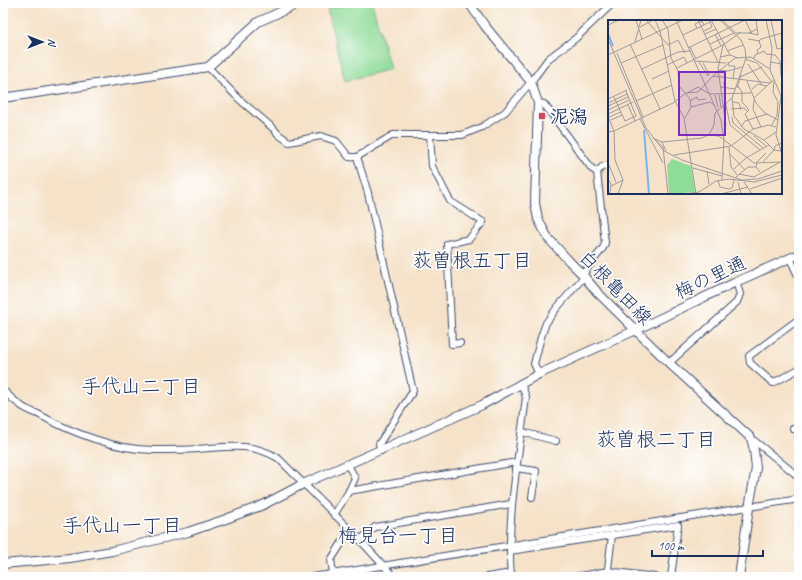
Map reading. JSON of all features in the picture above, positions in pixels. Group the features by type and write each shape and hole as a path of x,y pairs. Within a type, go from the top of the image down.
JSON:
{"street":[{"path":"3,98 208,67 258,22 300,3"},
{"name":"白根亀田線","path":"469,3 485,26 531,82 538,103 535,203 538,219 548,238 597,292 669,363 751,438"},
{"path":"208,67 240,100 289,142 321,136 336,141 349,157 357,157 393,135 462,135 482,127 505,112 531,82 548,58 576,38 612,3"},
{"path":"538,103 544,104 592,169 597,172"},
{"path":"430,135 432,166 450,201 483,222 469,239 447,244 452,344 460,343"},
{"path":"357,157 369,199 413,391 379,444 381,451"},
{"path":"597,172 602,167 608,165"},
{"path":"539,374 534,364 546,323 582,279 583,275 597,257 604,243 597,172"},
{"name":"梅の里通","path":"3,564 70,558 112,551 188,532 263,505 303,484 381,451 482,405 539,374 799,254"},
{"path":"790,258 799,278"},
{"path":"669,363 737,302 740,294 736,282"},
{"path":"799,319 749,356 750,363 773,383 799,369"},
{"path":"487,577 511,575 511,504 526,396 521,383"},
{"path":"3,390 19,405 59,426 86,436 130,448 151,450 238,447 256,448 267,452 278,458 360,540 394,577"},
{"path":"522,432 556,441"},
{"path":"751,438 799,477"},
{"path":"739,577 756,468 751,438"},
{"path":"334,515 355,478 348,465"},
{"path":"349,490 516,465 536,471 532,497"},
{"path":"510,548 670,519 749,508 799,499"},
{"path":"360,540 375,527 511,504"},
{"path":"313,577 383,565 678,525 671,577"},
{"path":"333,573 331,560 350,530"},
{"path":"608,574 612,535"},
{"path":"575,577 608,574 655,577"}],"green space":[{"path":"351,3 372,3 390,69 345,81 327,9"}],"place":[{"name":"泥潟","path":"542,116"}],"district":[{"name":"荻曽根五丁目","path":"472,260"},
{"name":"手代山二丁目","path":"141,386"},
{"name":"荻曽根二丁目","path":"656,439"},
{"name":"手代山一丁目","path":"122,525"},
{"name":"梅見台一丁目","path":"398,535"}]}
